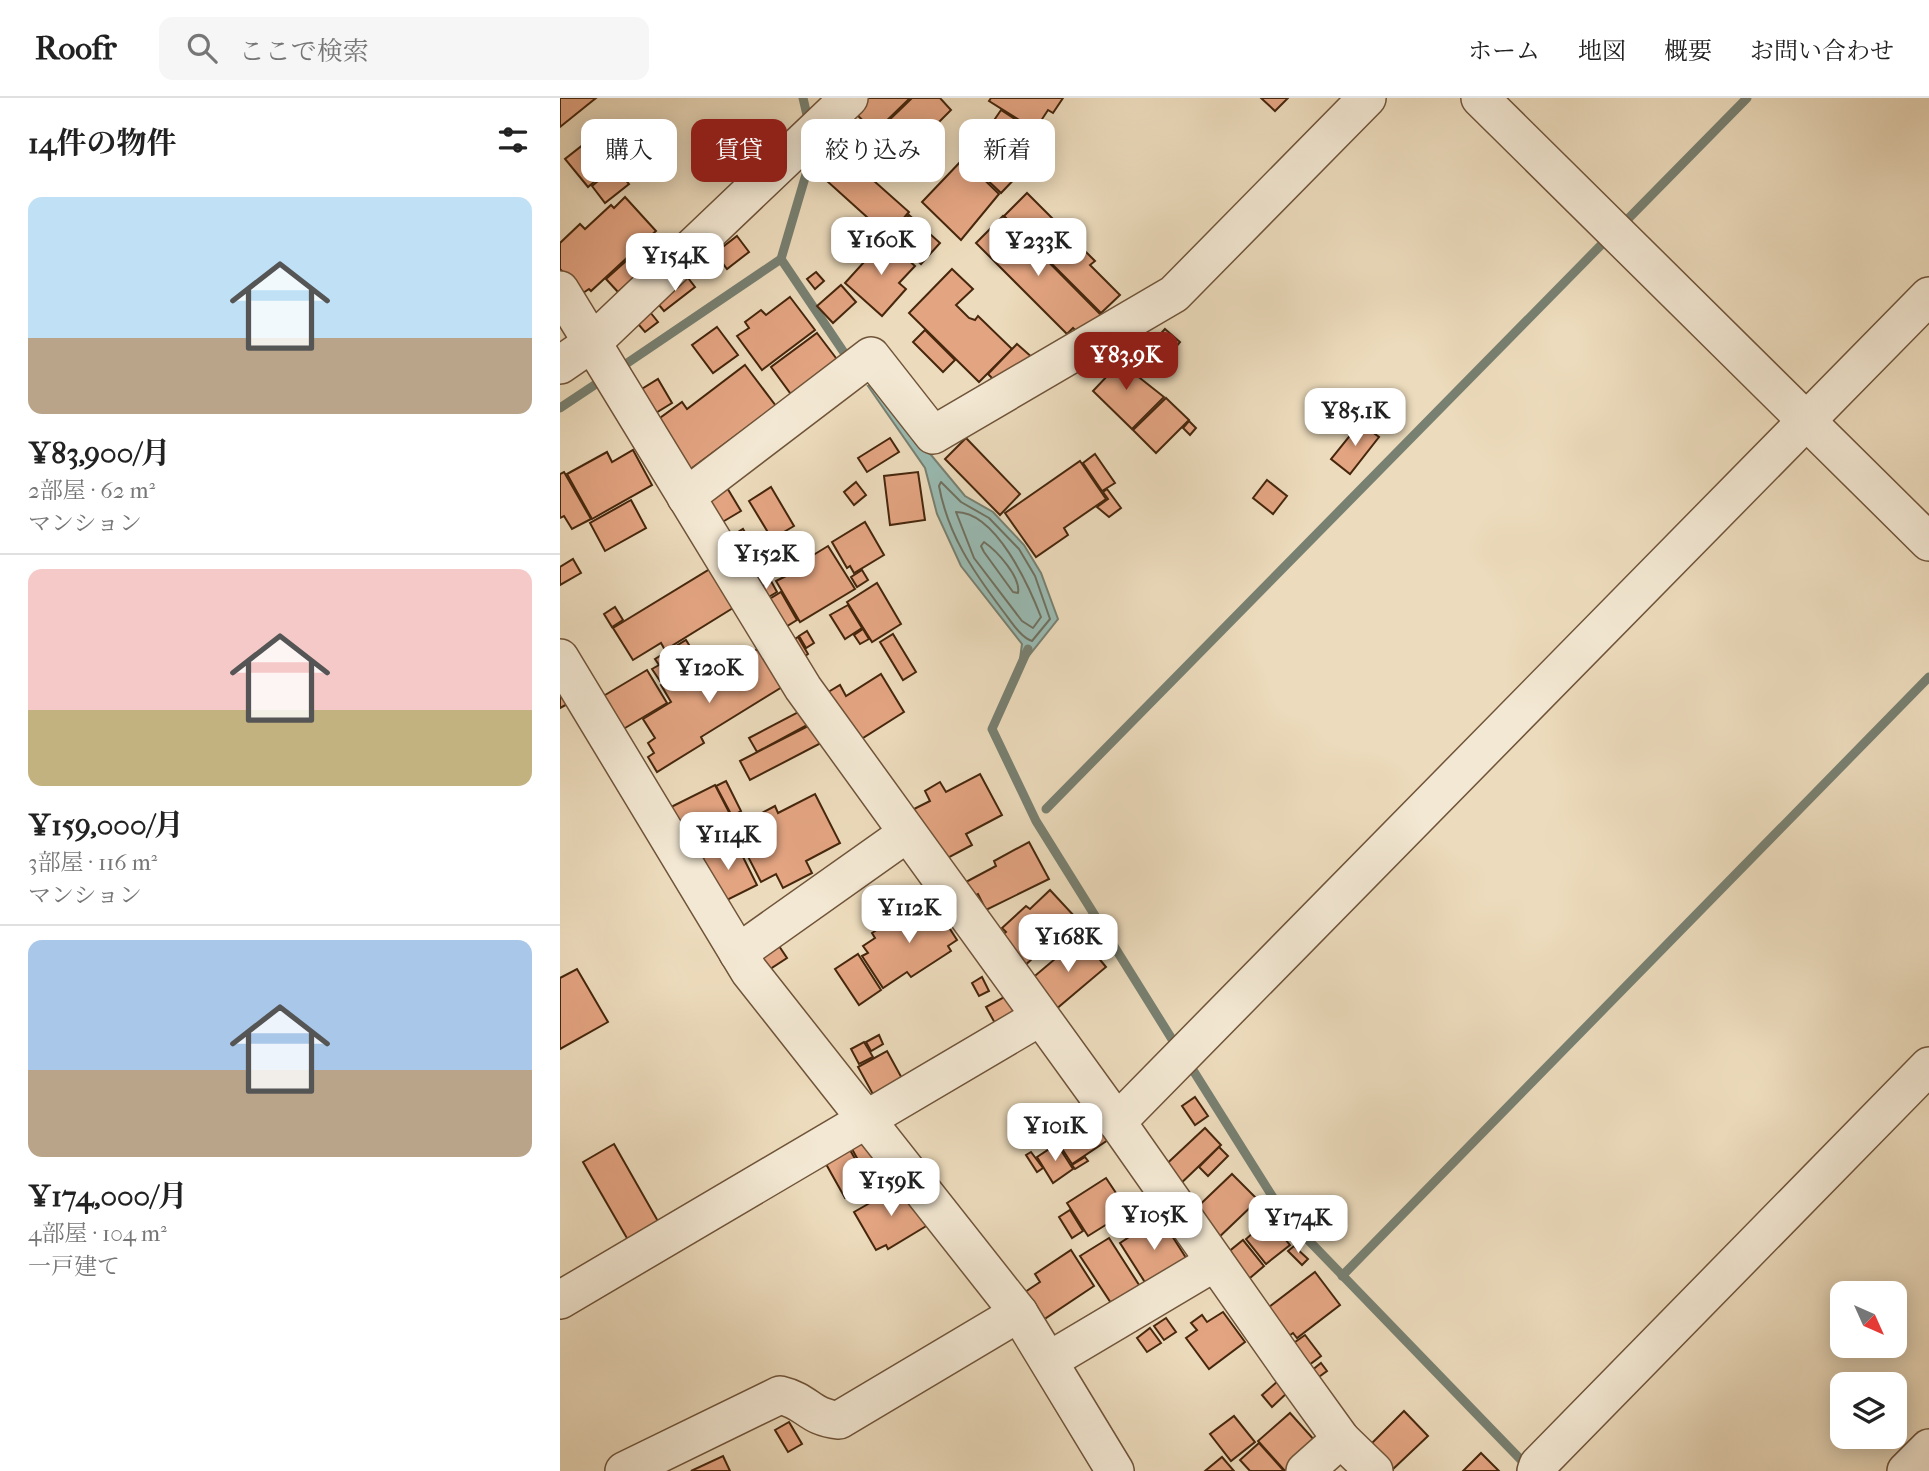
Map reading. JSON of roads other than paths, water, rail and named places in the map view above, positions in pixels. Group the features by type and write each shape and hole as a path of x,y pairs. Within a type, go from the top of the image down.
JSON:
{"street":[{"path":"560,365 605,365 849,98"},
{"path":"686,497 871,356 933,435 1018,386 1174,294 1367,98"},
{"path":"1480,98 1929,542"},
{"path":"560,290 803,688 906,834 1117,1122 1341,1439 1374,1471"},
{"path":"1117,1122 1929,296"},
{"path":"560,658 738,953 866,1121 1019,1314 1050,1360 1115,1471"},
{"path":"738,953 906,834"},
{"path":"560,1300 1040,1017"},
{"path":"1536,1471 1538,1465 1929,1066"},
{"path":"1050,1360 1215,1262"},
{"path":"624,1471 780,1395 799,1399 819,1418 839,1420 1019,1314"},
{"path":"1305,1471 1341,1439"},
{"path":"1906,1471 1929,1448"}],"water":[{"path":"873,385 965,496 993,512 1024,545 1041,573 1058,619 1027,658 1020,659 1022,644 961,566 937,514 925,468 868,386"}],"waterway":[{"path":"803,98 807,115"},
{"path":"1621,226 1747,98"},
{"path":"617,370 781,259 804,182"},
{"path":"1046,809 1606,240 1610,244"},
{"path":"781,259 845,354"},
{"path":"560,408 605,378"},
{"path":"1028,649 992,729 1036,821 1175,1044"},
{"path":"1342,1276 1929,677"},
{"path":"1191,1067 1284,1215 1527,1466"}]}
